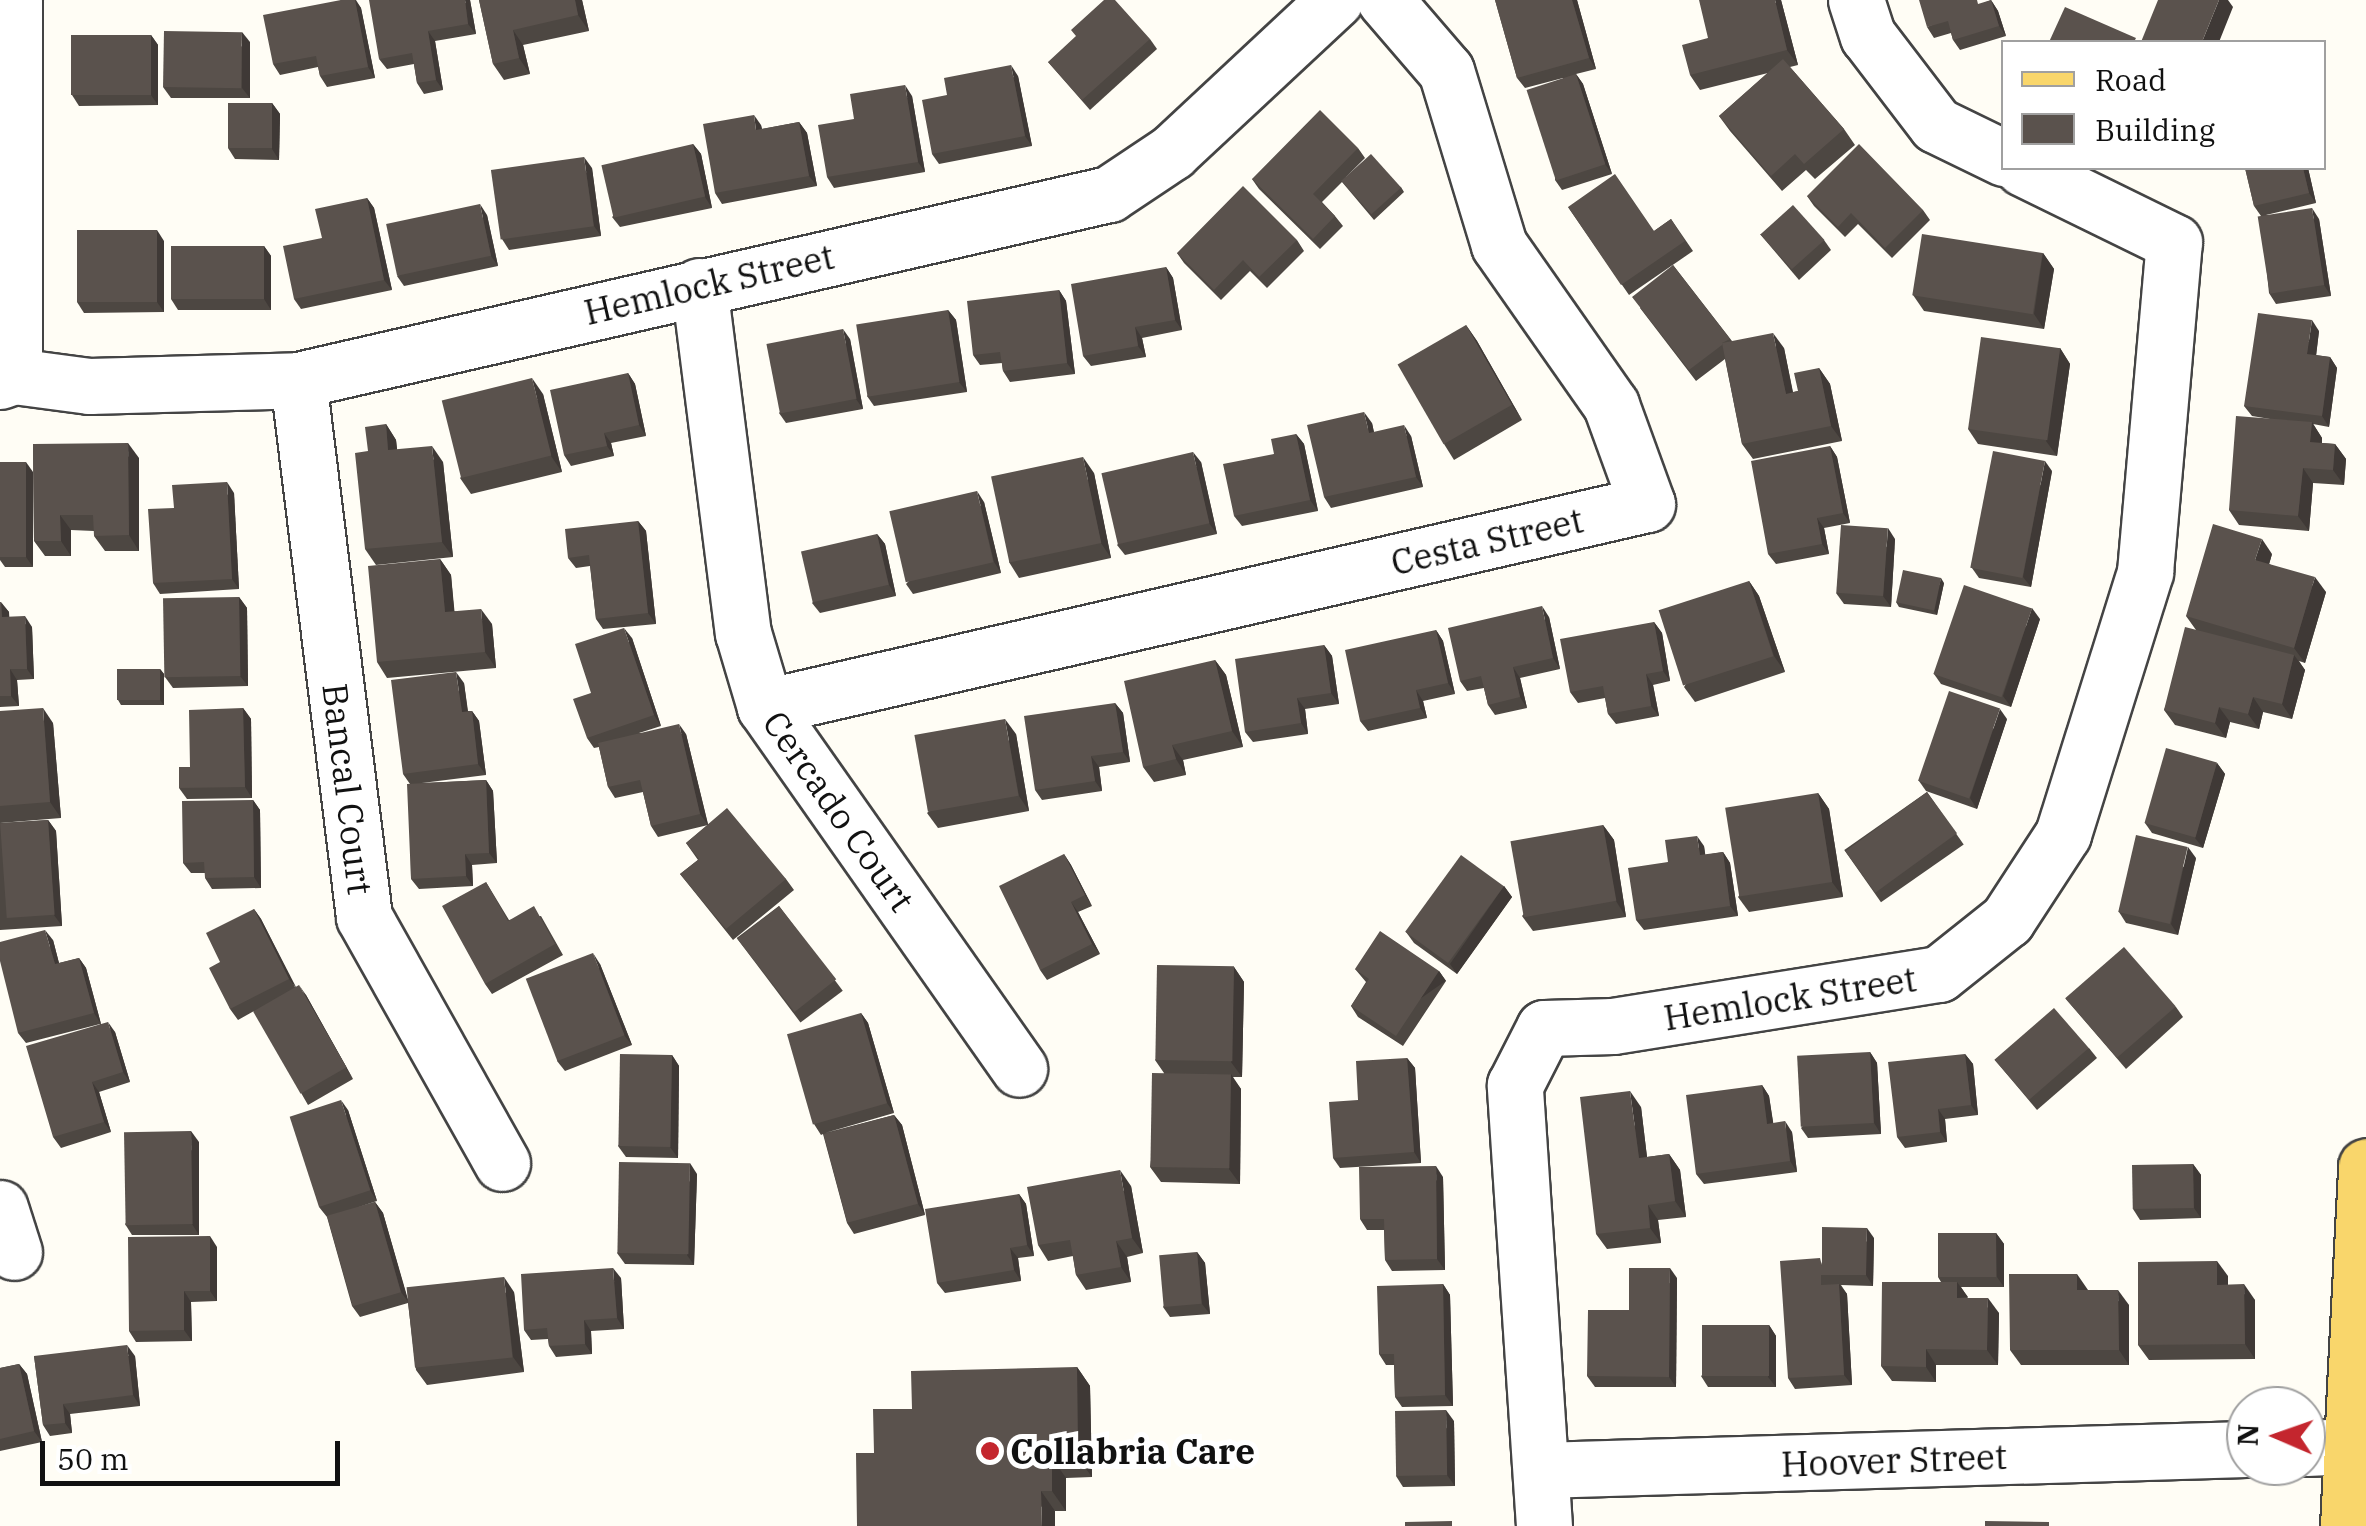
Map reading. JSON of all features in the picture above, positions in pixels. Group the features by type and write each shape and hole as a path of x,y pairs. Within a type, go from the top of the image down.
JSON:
{"main road":[{"path":"2348,1526 2328,1447 2366,1166"}],"street":[{"path":"7,379 14,0"},
{"name":"Hemlock Street","path":"7,379 88,386 298,380 1109,194 1172,152 1334,0"},
{"name":"Cesta Street","path":"765,708 1647,504 1611,405 1498,245 1446,72 1385,0"},
{"path":"1856,0 1868,36 1936,125 2001,157"},
{"name":"Hemlock Street","path":"1544,1526 1514,1085 1544,1028 1613,1026 1939,974 2007,920 2063,834 2145,572 2174,242 2027,170"},
{"name":"Cercado Court","path":"699,286 743,633 765,708 1019,1069"},
{"name":"Bancal Court","path":"298,380 364,916 502,1163"},
{"name":"Hoover Street","path":"1541,1470 2226,1450"}],"building":[{"path":"355,0 368,67 320,76 316,56 273,64 263,15"},
{"path":"369,0 465,0 468,24 428,31 436,80 417,83 412,53 379,59"},
{"path":"479,0 575,0 578,15 513,30 519,58 493,64"},
{"path":"1104,0 1115,0 1150,39 1082,100 1048,62 1076,36 1071,30"},
{"path":"1495,0 1572,0 1589,58 1517,78"},
{"path":"1699,0 1775,0 1787,50 1690,75 1682,45 1708,38"},
{"path":"1919,0 1977,0 1978,4 1991,0 1999,26 1953,40 1948,21 1927,27"},
{"path":"2158,0 2219,0 2203,40 2142,40"},
{"path":"2065,7 2136,38 2135,40 2050,40"},
{"path":"164,31 242,32 241,88 163,87"},
{"path":"71,35 151,35 151,95 71,95"},
{"path":"1783,59 1844,129 1804,164 1795,154 1771,176 1719,116"},
{"path":"1011,65 1025,136 932,154 922,100 947,95 944,78"},
{"path":"1576,74 1605,164 1556,180 1527,90"},
{"path":"905,85 918,162 827,177 818,125 854,119 850,94"},
{"path":"228,103 272,103 272,148 228,148"},
{"path":"1320,110 1358,148 1313,194 1335,216 1313,239 1252,179"},
{"path":"754,115 756,130 799,122 809,176 715,193 703,124"},
{"path":"693,144 705,197 614,218 601,165"},
{"path":"1859,144 1923,210 1885,248 1851,213 1838,227 1807,196"},
{"path":"1371,154 1401,187 1371,214 1341,181"},
{"path":"584,157 594,226 501,239 491,170"},
{"path":"2245,170 2303,170 2309,193 2254,206"},
{"path":"1615,174 1654,231 1671,219 1685,241 1621,285 1568,207"},
{"path":"1243,186 1297,240 1259,277 1243,260 1214,290 1177,253"},
{"path":"367,198 384,280 294,299 283,246 322,238 315,209"},
{"path":"480,204 491,256 397,276 386,224"},
{"path":"1793,205 1824,240 1792,269 1760,234"},
{"path":"2312,208 2324,285 2270,294 2258,217"},
{"path":"77,230 157,230 157,302 77,302"},
{"path":"1922,234 2042,253 2033,314 1912,295"},
{"path":"171,246 264,246 264,299 171,299"},
{"path":"1673,265 1730,339 1689,370 1632,297"},
{"path":"1166,267 1175,320 1135,327 1138,346 1083,356 1071,284"},
{"path":"1059,290 1067,363 1003,371 1000,352 973,355 967,301"},
{"path":"948,310 959,382 868,397 856,325"},
{"path":"2258,313 2312,320 2307,354 2330,357 2322,416 2244,406"},
{"path":"1466,325 1512,405 1444,444 1398,364"},
{"path":"843,329 857,399 780,414 766,344"},
{"path":"1773,333 1786,394 1798,391 1794,373 1819,368 1831,426 1742,444 1722,343"},
{"path":"1981,337 2060,348 2047,440 1968,429"},
{"path":"628,373 639,425 604,433 607,446 564,455 550,390"},
{"path":"532,378 551,456 461,478 442,400"},
{"path":"1364,412 1369,433 1404,425 1416,477 1324,497 1307,425"},
{"path":"2236,416 2312,422 2310,442 2335,444 2333,470 2303,468 2298,516 2229,510"},
{"path":"386,424 388,450 432,446 442,542 365,549 355,453 368,451 365,427"},
{"path":"1296,434 1310,500 1234,516 1223,464 1274,454 1271,439"},
{"path":"128,443 129,535 94,536 93,515 60,515 61,541 34,541 33,444"},
{"path":"1830,446 1843,513 1817,518 1822,544 1768,554 1751,461"},
{"path":"1993,451 2045,461 2022,578 1970,568"},
{"path":"1193,452 1209,523 1118,544 1101,473"},
{"path":"1083,457 1101,543 1009,563 991,477"},
{"path":"0,462 26,462 26,557 0,557"},
{"path":"227,482 232,579 153,583 148,509 174,508 172,485"},
{"path":"977,491 993,562 906,582 889,511"},
{"path":"638,521 648,613 596,619 589,555 568,558 565,529"},
{"path":"2213,524 2262,539 2255,560 2315,577 2294,648 2186,616"},
{"path":"1841,525 1888,528 1883,596 1836,593"},
{"path":"877,534 889,585 813,602 801,552"},
{"path":"440,559 445,612 481,609 485,652 377,662 368,566"},
{"path":"1903,570 1941,578 1934,610 1896,602"},
{"path":"1749,581 1773,656 1683,685 1659,610"},
{"path":"1964,585 2032,608 2001,697 1933,674"},
{"path":"239,597 240,676 164,677 163,598"},
{"path":"0,602 2,617 25,616 27,669 10,669 11,696 0,696"},
{"path":"1542,606 1553,658 1513,667 1520,697 1488,705 1481,676 1460,681 1448,628"},
{"path":"1654,622 1663,671 1646,674 1651,706 1608,714 1603,686 1570,692 1560,639"},
{"path":"2185,627 2294,655 2282,704 2253,697 2248,714 2219,707 2215,723 2164,710"},
{"path":"624,628 654,715 587,738 573,699 591,693 575,644"},
{"path":"1436,630 1448,683 1416,690 1420,708 1360,721 1345,650"},
{"path":"1324,645 1331,693 1297,698 1301,723 1245,732 1235,659"},
{"path":"1215,660 1232,731 1172,745 1176,759 1143,767 1124,681"},
{"path":"117,669 160,669 160,700 117,700"},
{"path":"456,672 462,712 472,711 478,764 403,774 391,680"},
{"path":"1949,691 2000,709 1969,798 1918,781"},
{"path":"1115,703 1123,752 1091,756 1095,781 1035,790 1024,716"},
{"path":"43,708 50,802 0,806 0,711"},
{"path":"243,708 245,787 179,788 179,767 190,767 189,710"},
{"path":"1005,719 1019,796 928,812 914,735"},
{"path":"679,724 700,814 651,826 640,780 608,787 598,743"},
{"path":"2166,748 2217,763 2195,838 2145,823"},
{"path":"486,780 489,853 465,854 466,876 411,879 407,784"},
{"path":"1927,792 1957,833 1875,893 1845,851"},
{"path":"1818,793 1832,882 1739,897 1725,808"},
{"path":"253,800 254,877 205,878 204,862 183,863 182,801"},
{"path":"727,808 786,879 726,929 680,874 699,859 686,843"},
{"path":"48,820 55,915 7,918 0,823"},
{"path":"1603,825 1616,901 1524,917 1510,841"},
{"path":"2136,835 2188,847 2170,924 2118,912"},
{"path":"1697,836 1700,855 1723,852 1730,906 1636,920 1628,868 1668,862 1665,840"},
{"path":"1064,854 1085,895 1071,902 1092,944 1040,970 999,886"},
{"path":"1461,855 1504,886 1448,963 1405,932"},
{"path":"486,882 508,921 534,906 555,944 485,984 442,906"},
{"path":"779,906 836,979 794,1012 737,939"},
{"path":"254,909 289,979 230,1009 209,968 220,962 206,933"},
{"path":"45,930 55,964 79,958 94,1013 18,1033 0,961 0,942"},
{"path":"1380,931 1439,971 1396,1036 1351,1006 1369,979 1355,969"},
{"path":"2124,947 2176,1007 2117,1058 2065,998"},
{"path":"593,953 625,1035 557,1061 526,979"},
{"path":"1157,965 1234,966 1232,1061 1155,1060"},
{"path":"299,985 347,1067 301,1094 253,1012"},
{"path":"2054,1008 2089,1048 2029,1100 1994,1060"},
{"path":"861,1013 887,1103 813,1125 787,1034"},
{"path":"108,1022 123,1072 92,1082 104,1122 53,1137 26,1046"},
{"path":"1870,1052 1874,1123 1801,1127 1797,1056"},
{"path":"620,1054 672,1055 670,1147 618,1146"},
{"path":"1965,1054 1971,1105 1938,1109 1940,1132 1897,1137 1888,1062"},
{"path":"1407,1058 1414,1152 1333,1158 1329,1102 1358,1100 1356,1061"},
{"path":"1152,1073 1231,1074 1229,1168 1150,1167"},
{"path":"1762,1085 1767,1124 1785,1121 1790,1161 1696,1174 1686,1095"},
{"path":"1630,1091 1639,1158 1669,1154 1675,1201 1648,1205 1650,1228 1596,1234 1580,1097"},
{"path":"341,1100 370,1190 319,1207 290,1117"},
{"path":"894,1115 918,1204 847,1223 823,1134"},
{"path":"191,1131 193,1224 126,1225 124,1132"},
{"path":"619,1162 690,1163 688,1254 617,1253"},
{"path":"2193,1164 2194,1208 2133,1209 2132,1165"},
{"path":"1436,1166 1437,1259 1385,1260 1384,1219 1360,1219 1359,1167"},
{"path":"1120,1170 1132,1238 1116,1241 1121,1267 1076,1275 1070,1240 1038,1245 1027,1187"},
{"path":"1019,1194 1027,1245 1010,1248 1014,1270 937,1283 925,1209"},
{"path":"375,1202 401,1292 353,1306 327,1216"},
{"path":"1822,1227 1867,1228 1866,1275 1821,1275 1821,1285 1839,1284 1844,1375 1788,1378 1780,1261 1820,1258 1822,1266"},
{"path":"1938,1233 1996,1233 1996,1277 1938,1277"},
{"path":"210,1236 210,1291 184,1291 184,1330 129,1331 128,1237"},
{"path":"1197,1252 1202,1304 1164,1307 1159,1255"},
{"path":"2217,1261 2217,1285 2244,1284 2245,1344 2138,1345 2138,1262"},
{"path":"613,1268 617,1318 584,1320 585,1344 549,1346 547,1328 524,1330 521,1274"},
{"path":"1629,1268 1670,1268 1669,1377 1587,1376 1588,1310 1629,1310"},
{"path":"2009,1274 2077,1274 2077,1290 2118,1290 2119,1350 2010,1350"},
{"path":"504,1277 512,1358 415,1368 407,1287"},
{"path":"1882,1282 1957,1282 1957,1298 1988,1298 1987,1350 1926,1349 1926,1367 1881,1366"},
{"path":"1443,1284 1445,1395 1395,1397 1394,1354 1379,1354 1377,1286"},
{"path":"1702,1325 1769,1325 1769,1376 1702,1376"},
{"path":"127,1345 133,1395 63,1404 65,1423 43,1425 34,1356"},
{"path":"19,1364 34,1431 0,1439 0,1368"},
{"name":"Collabria Care","path":"1077,1367 1078,1458 1052,1458 1052,1491 1041,1491 1042,1526 857,1526 856,1453 874,1453 873,1409 912,1409 911,1371"},
{"path":"1446,1410 1447,1475 1396,1476 1395,1411"},
{"path":"1452,1521 1452,1526 1405,1526 1405,1522"},
{"path":"1985,1521 2049,1522 2049,1526 1985,1526"}],"place":[{"name":"Collabria Care","path":"990,1451"}]}
